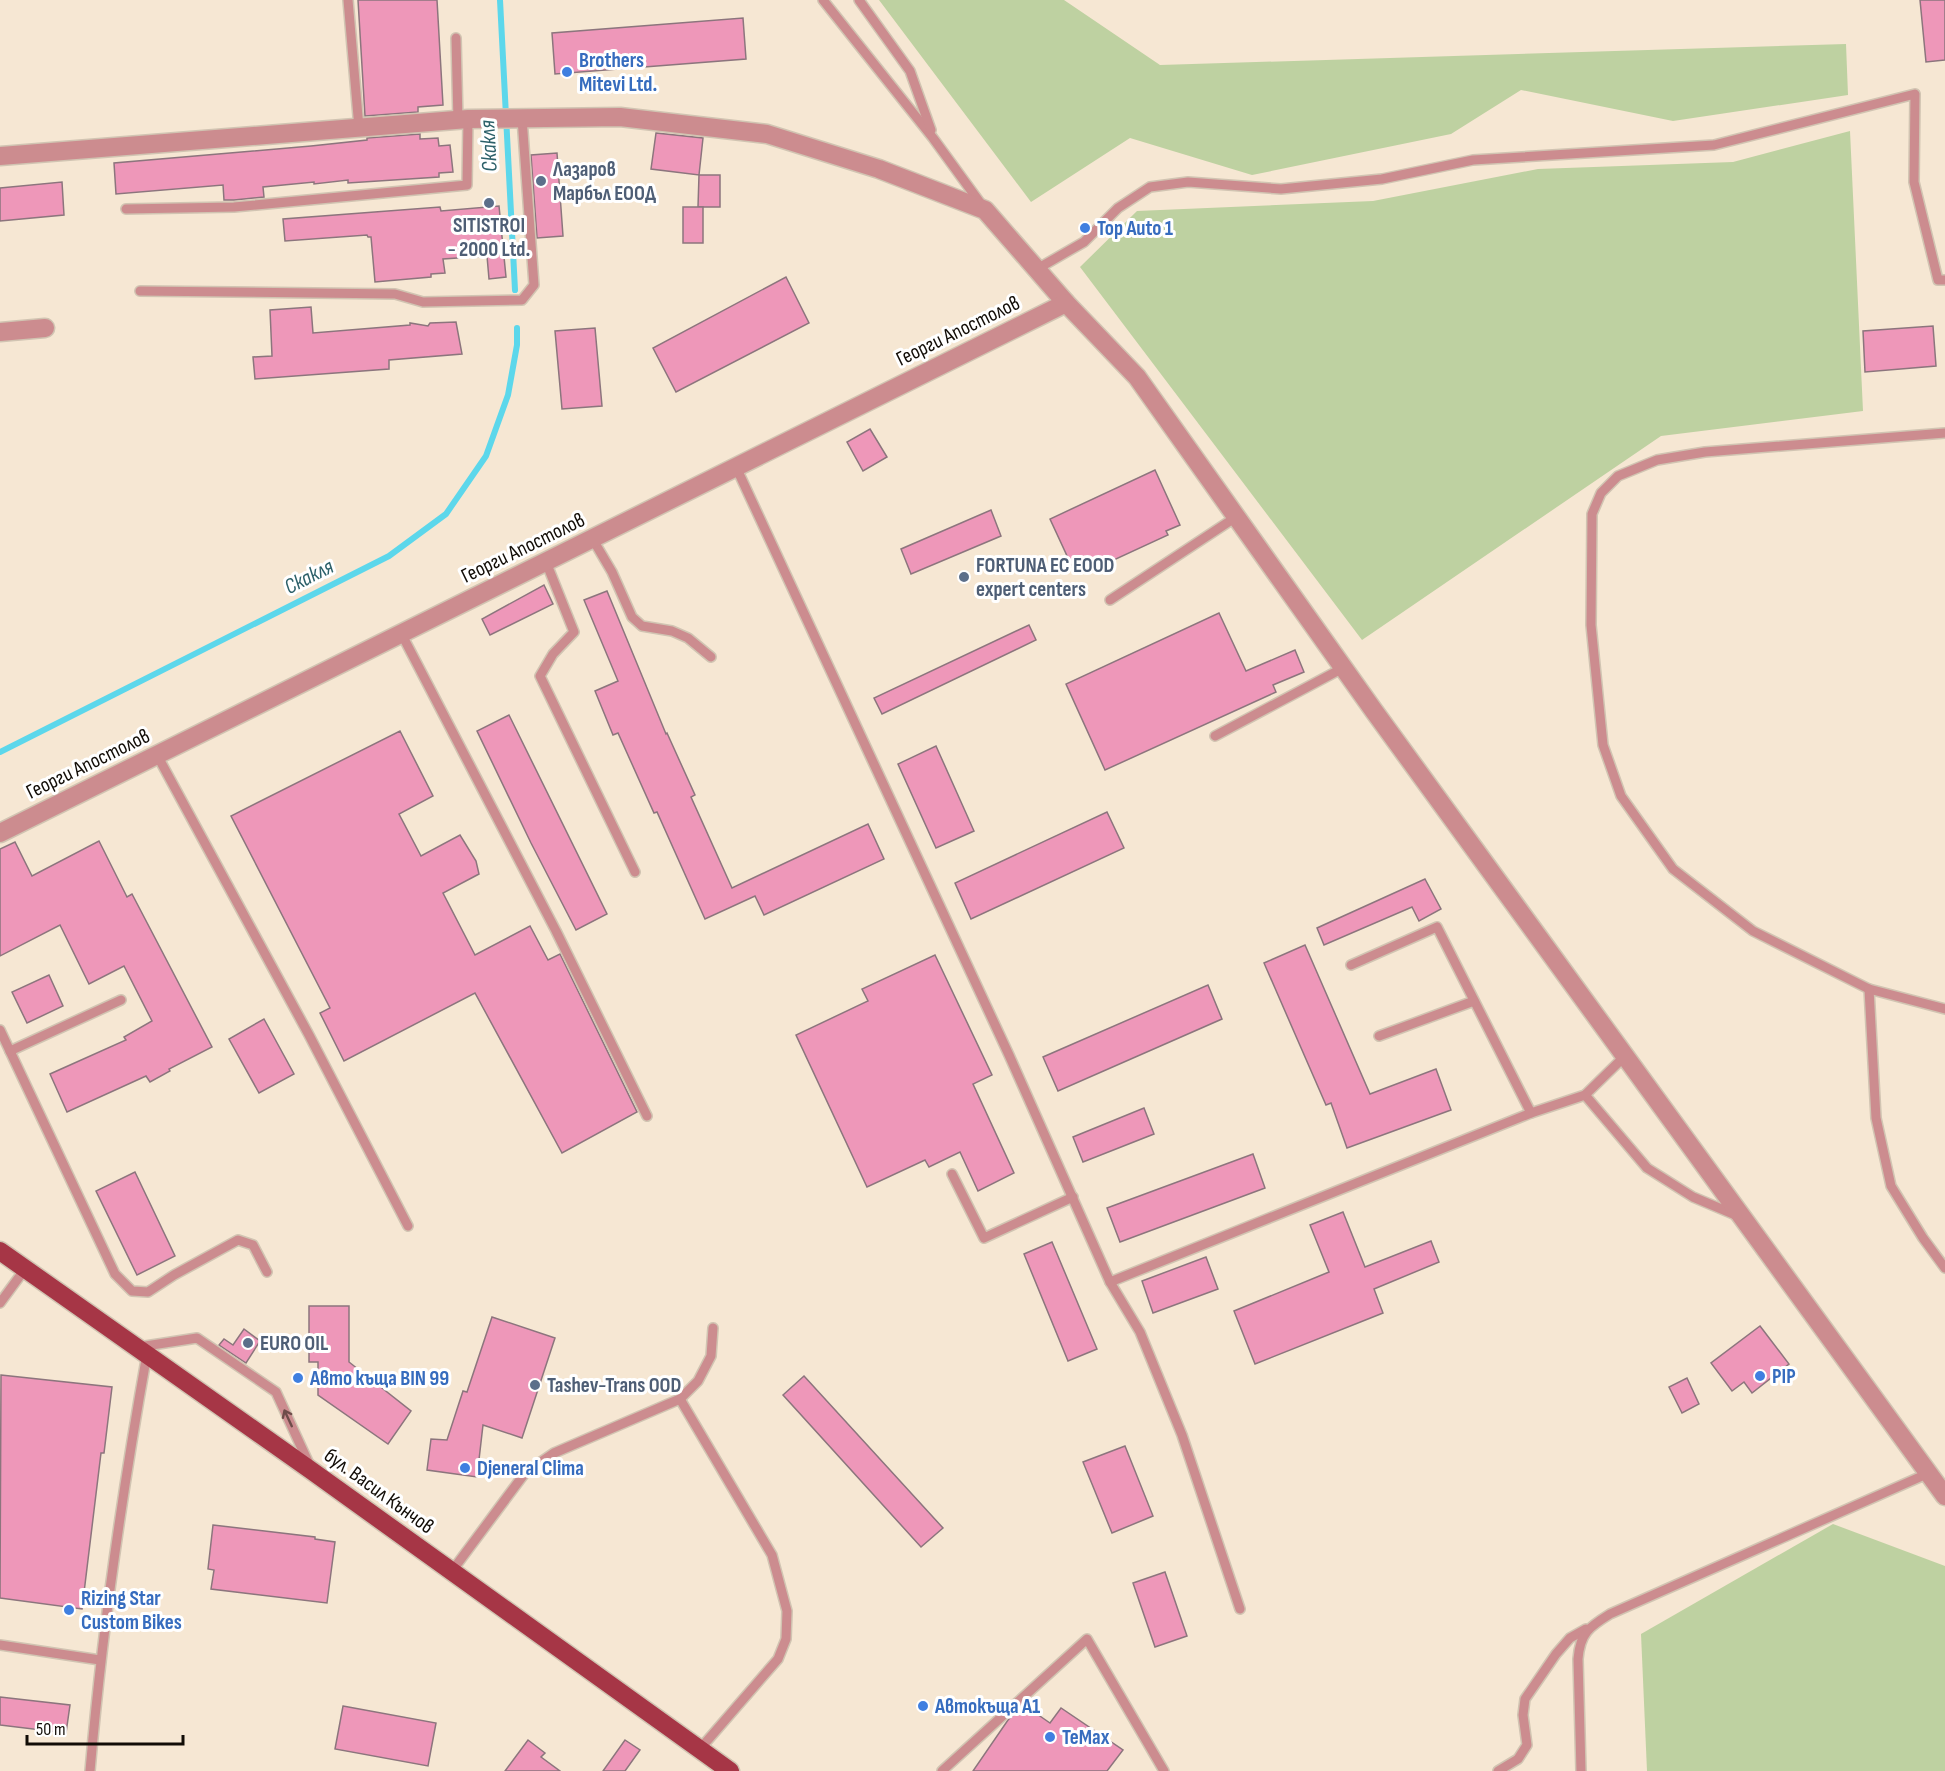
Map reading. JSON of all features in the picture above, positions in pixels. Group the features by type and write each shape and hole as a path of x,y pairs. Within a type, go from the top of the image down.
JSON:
{"main road":[{"name":"бул. Васил Кънчов","path":"0,1251 312,1471 730,1771"}],"street":[{"path":"0,156 463,120 620,117 767,134 879,169 985,210 1066,303 1137,377 1343,668 1945,1496"},
{"name":"Георги Апостолов","path":"0,833 1066,303"},
{"path":"0,332 45,328"}],"lane":[{"path":"348,0 359,128"},
{"path":"823,0 933,138 985,210"},
{"path":"859,0 910,71 933,138"},
{"path":"126,209 234,207 467,185 456,38"},
{"path":"1036,269 1084,242 1118,208 1150,187 1188,182 1281,189 1382,179 1473,159 1714,145 1915,94 1914,182 1938,280 1945,279"},
{"path":"140,291 395,294 423,302 522,300 534,285 522,118"},
{"path":"1945,433 1705,452 1657,460 1618,476 1601,493 1592,514 1590,625 1603,745 1621,796 1673,869 1754,931 1869,989 1945,1009"},
{"path":"736,467 1004,1044 1110,1282 1140,1332 1178,1425 1240,1610"},
{"path":"1110,600 1236,517"},
{"path":"592,538 612,572 632,617 642,626 672,631 688,638 711,657"},
{"path":"546,562 573,632 553,654 540,676 635,872"},
{"path":"401,633 556,931 647,1116"},
{"path":"1215,736 1343,668"},
{"path":"157,755 309,1035 408,1226"},
{"path":"1351,965 1437,927 1531,1113"},
{"path":"1869,989 1876,1118 1892,1186 1923,1238 1945,1268"},
{"path":"10,1051 121,1000"},
{"path":"1379,1036 1474,1000"},
{"path":"0,1030 115,1274 132,1291 148,1292 238,1240 253,1245 267,1272"},
{"path":"1110,1282 1531,1113 1585,1095 1625,1056"},
{"path":"1585,1095 1647,1168 1693,1197 1743,1218"},
{"path":"952,1174 984,1238 1072,1197"},
{"path":"0,1303 25,1269"},
{"path":"452,1571 525,1473 554,1453 680,1399 698,1381 711,1356 713,1328"},
{"path":"90,1771 100,1660 142,1351 196,1338 276,1392 312,1471"},
{"path":"680,1399 772,1556 787,1611 786,1639 778,1659 700,1749"},
{"path":"1498,1771 1518,1759 1527,1745 1523,1715 1526,1699 1556,1654 1570,1638 1621,1609 1929,1473"},
{"path":"1581,1771 1579,1642 1591,1626"},
{"path":"942,1771 1087,1639 1164,1771"},
{"path":"0,1645 100,1660"}],"green space":[{"path":"879,0 1064,0 1160,65 1846,44 1848,95 1673,121 1521,90 1451,134 1252,175 1130,138 1031,202"},
{"path":"1850,131 1863,411 1661,436 1362,640 1080,267 1137,211 1373,201 1538,169 1733,162"},
{"path":"1833,1524 1945,1566 1945,1771 1647,1771 1641,1634"}],"building":[{"path":"358,0 437,0 443,105 418,107 418,112 365,116"},
{"path":"1920,0 1945,0 1945,60 1926,62"},
{"path":"743,18 746,59 555,74 552,33"},
{"path":"656,133 703,138 699,175 651,169"},
{"path":"420,134 420,139 438,138 439,146 450,145 453,172 439,173 439,177 348,183 348,180 263,187 264,197 234,200 224,200 223,185 116,194 114,163"},
{"path":"557,153 563,236 537,238 531,155"},
{"path":"699,175 720,175 720,207 698,207"},
{"path":"62,182 64,215 0,221 0,188"},
{"path":"499,206 506,277 489,279 487,256 443,259 445,273 431,274 431,277 375,282 371,237 367,235 285,241 283,219 440,207 441,211"},
{"path":"683,207 703,207 703,243 683,243"},
{"path":"786,277 809,323 676,392 653,348"},
{"path":"311,307 313,333 410,325 410,323 428,326 430,323 456,322 462,354 389,360 389,369 255,379 253,357 272,356 270,310"},
{"path":"1933,326 1936,366 1865,372 1863,331"},
{"path":"595,328 602,406 562,409 555,331"},
{"path":"870,429 887,457 863,471 847,442"},
{"path":"1155,470 1180,525 1166,531 1168,535 1090,571 1089,567 1075,573 1050,519"},
{"path":"991,510 1001,536 911,574 901,549"},
{"path":"544,585 553,604 490,635 482,619"},
{"path":"607,591 666,734 695,795 691,797 732,888 868,824 884,859 764,915 755,896 705,919 657,812 654,813 618,733 613,735 595,691 618,681 584,600"},
{"path":"1219,613 1246,671 1295,650 1304,672 1273,685 1276,692 1105,770 1066,684"},
{"path":"1029,625 1036,640 882,714 874,698"},
{"path":"509,715 607,914 576,930 477,731"},
{"path":"400,731 433,796 399,814 421,856 460,835 476,861 479,874 443,893 475,955 530,926 548,960 560,954 637,1112 562,1153 475,993 344,1061 320,1013 330,1008 231,816"},
{"path":"936,746 974,831 936,848 898,764"},
{"path":"1107,812 1124,848 971,919 955,883"},
{"path":"99,841 127,897 132,894 212,1047 169,1069 170,1071 150,1082 146,1076 67,1112 50,1074 126,1040 124,1037 152,1021 124,966 89,984 60,925 0,956 0,849 15,842 32,876"},
{"path":"1425,879 1441,909 1419,921 1412,907 1324,945 1317,928"},
{"path":"1305,945 1370,1094 1436,1069 1451,1110 1347,1148 1331,1103 1326,1105 1264,963"},
{"path":"935,955 992,1075 973,1084 1014,1173 978,1191 960,1152 929,1167 925,1160 867,1187 796,1035 868,1001 862,989"},
{"path":"49,975 63,1006 27,1023 12,992"},
{"path":"1208,985 1222,1019 1058,1091 1043,1057"},
{"path":"264,1019 294,1074 259,1093 229,1039"},
{"path":"1144,1108 1154,1134 1083,1162 1073,1137"},
{"path":"1253,1154 1265,1188 1120,1242 1107,1208"},
{"path":"135,1172 175,1256 137,1275 96,1191"},
{"path":"1343,1212 1365,1267 1431,1241 1439,1262 1374,1289 1383,1313 1255,1364 1234,1311 1329,1272 1310,1225"},
{"path":"1052,1242 1097,1349 1068,1361 1024,1254"},
{"path":"1206,1257 1218,1289 1153,1313 1142,1281"},
{"path":"309,1306 349,1306 349,1362 411,1411 388,1444 318,1395 318,1362 309,1362"},
{"path":"492,1317 555,1338 522,1438 483,1425 477,1477 427,1470 431,1439 447,1440 463,1391 467,1392"},
{"path":"1760,1326 1789,1364 1752,1393 1744,1382 1732,1391 1711,1363"},
{"path":"244,1329 260,1341 246,1363 219,1345 224,1339 233,1345"},
{"path":"1,1375 112,1387 104,1453 101,1453 82,1609 0,1598"},
{"path":"804,1376 943,1528 921,1547 783,1395"},
{"path":"1687,1378 1699,1404 1682,1413 1669,1387"},
{"path":"1125,1446 1153,1516 1112,1533 1083,1462"},
{"path":"213,1525 315,1537 315,1539 335,1542 327,1603 211,1589 214,1570 208,1569"},
{"path":"1165,1572 1187,1636 1155,1647 1133,1583"},
{"path":"0,1697 70,1705 66,1733 0,1725"},
{"name":"TeMax","path":"1024,1705 1050,1723 1061,1708 1123,1750 1107,1771 973,1771 1008,1720"},
{"path":"343,1706 436,1723 428,1766 335,1749"},
{"path":"528,1740 545,1753 541,1757 560,1771 505,1771"},
{"path":"625,1740 640,1750 625,1771 603,1771"}],"waterway":[{"name":"Скакля","path":"500,0 515,290"},
{"name":"Скакля","path":"0,752 389,556 446,514 486,456 508,395 517,345 517,328"}],"place":[{"name":"Brothers Mitevi Ltd.","path":"567,72"},
{"name":"Лазаров Марбъл ЕООД","path":"541,181"},
{"name":"SITISTROI - 2000 Ltd.","path":"489,203"},
{"name":"Top Auto 1","path":"1085,228"},
{"name":"FORTUNA EC EOOD expert centers","path":"964,577"},
{"name":"EURO OIL","path":"248,1343"},
{"name":"PIP","path":"1760,1376"},
{"name":"Авто къща BIN 99","path":"298,1378"},
{"name":"Tashev-Trans OOD","path":"535,1385"},
{"name":"Djeneral Clima","path":"465,1468"},
{"name":"Rizing Star Custom Bikes","path":"69,1610"},
{"name":"Автокъща А1","path":"923,1706"},
{"name":"TeMax","path":"1050,1737"}]}
